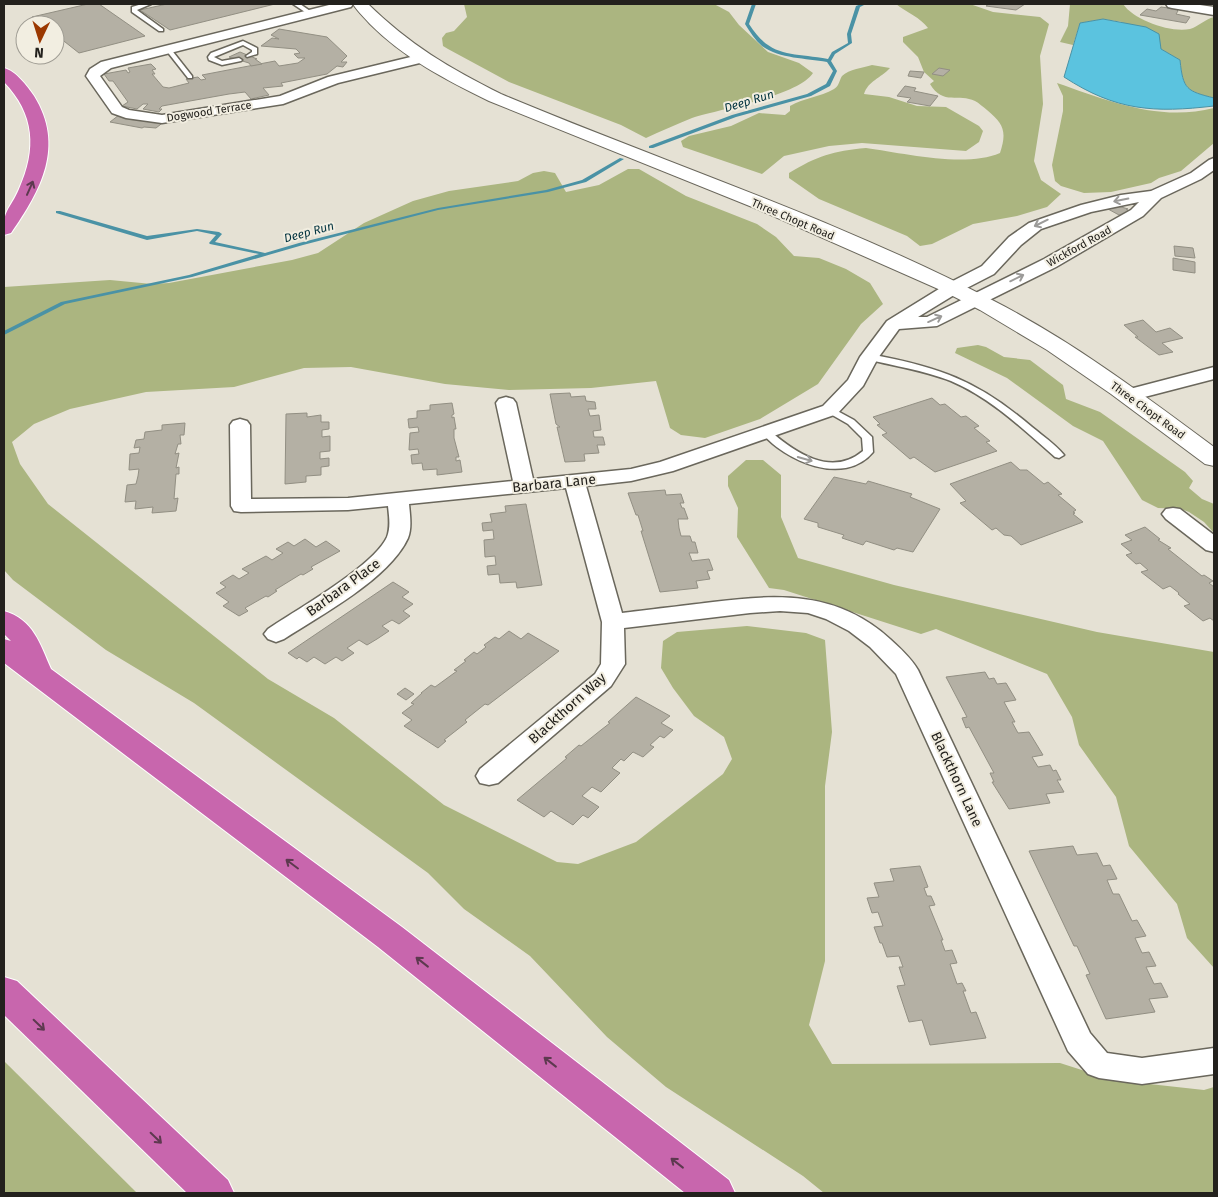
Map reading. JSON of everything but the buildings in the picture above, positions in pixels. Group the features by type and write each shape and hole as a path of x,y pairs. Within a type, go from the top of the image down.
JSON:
{"highway":[{"path":"4,73 22,91 30,104 38,123 41,139 36,174 26,196 4,229"},
{"path":"4,620 22,634 39,677"},
{"path":"4,649 39,677 390,937 715,1193"},
{"path":"4,992 214,1193"}],"main road":[{"name":"Three Chopt Road","path":"360,4 391,35 423,58 488,94 677,170 953,288 974,299 1068,354 1128,395 1214,459"}],"street":[{"name":"Dogwood Terrace","path":"347,4 106,65 95,72 93,76 117,110 126,114 162,119 276,101 296,96 333,80 423,58"},
{"path":"1172,4 1214,11"},
{"path":"953,288 988,270 1015,241 1035,226 1056,217 1088,208 1121,200 1155,195 1196,176 1214,164"},
{"path":"1117,224 1144,208 1155,195"},
{"name":"Wickford Road","path":"1088,208 1117,224"},
{"name":"Wickford Road","path":"974,299 1066,254 1117,224"},
{"name":"Barbara Lane","path":"240,425 240,506 348,504 631,475 666,467 830,410 856,382 869,357 894,325 953,288"},
{"path":"894,325 931,322 974,299"},
{"path":"1128,395 1214,373"},
{"path":"506,403 524,486"},
{"name":"Blackthorn Way","path":"489,776 603,680 613,664 613,622 574,481"},
{"name":"Barbara Place","path":"276,634 376,566 391,551 398,537 400,521 398,500"},
{"path":"1173,514 1214,546"},
{"name":"Blackthorn Lane","path":"613,622 755,604 786,605 820,609 848,620 870,633 888,648 906,670 1079,1042 1099,1065 1142,1071 1214,1060"}],"lane":[{"path":"148,4 134,8 134,11 161,30"},
{"path":"296,4 310,13"},
{"path":"228,33 254,50 255,53 249,56"},
{"path":"239,60 219,62 212,60 211,57 213,54 243,43"},
{"path":"168,49 190,77"},
{"path":"869,357 903,363 956,379 1012,415 1059,455"},
{"path":"766,432 797,457 828,464 842,465 855,463 868,452 867,438 851,422 830,410"}],"green space":[{"path":"464,4 714,4 729,12 739,25 768,52 799,63 813,73 805,81 776,95 692,118 646,138 621,125 509,82 443,46 442,38 446,33 454,31 467,17"},
{"path":"896,4 970,4 993,12 1040,17 1049,24 1040,56 1043,104 1034,161 1041,180 1061,194 1047,207 1017,216 973,224 932,244 920,246 907,236 819,199 789,178 789,173 808,162 854,149 866,148 915,156 952,159 986,157 1000,153 1003,129 993,115 975,101 940,95 930,84 934,81 924,72 918,57 903,42 903,37 928,28"},
{"path":"1070,4 1123,4 1135,15 1153,24 1182,30 1196,27 1214,17 1214,98 1188,88 1183,78 1180,60 1122,22 1103,19 1080,23 1073,45 1060,42 1068,26"},
{"path":"872,65 890,68 868,86 864,94 889,97 917,106 946,107 979,126 983,131 979,142 966,151 862,143 829,146 784,156 762,174 683,147 681,141 689,136 731,126 759,113 785,115 790,111 790,106 834,89 845,74 852,70"},
{"path":"1057,83 1115,103 1154,111 1194,112 1214,108 1214,143 1181,171 1159,178 1151,183 1111,192 1084,193 1061,186 1055,181 1052,165 1063,111 1063,96"},
{"path":"628,169 639,169 686,196 757,224 776,237 794,256 819,258 846,269 870,283 883,304 861,324 818,384 760,419 705,438 681,435 670,428 656,381 591,388 509,390 445,384 351,367 304,368 234,387 146,392 70,409 34,424 12,442 20,464 48,504 268,679 334,718 444,805 557,862 578,864 636,842 723,774 732,759 724,737 694,716 661,668 663,641 677,632 747,626 806,633 825,640 832,732 825,786 825,961 809,1025 832,1064 1060,1063 1113,1080 1204,1090 1214,1087 1214,1193 824,1193 803,1176 666,1087 607,1037 530,956 464,909 428,873 194,703 106,650 13,580 4,570 4,287 110,280 152,284 169,283 292,260 318,253 364,223 413,201 449,191 518,181 533,173 544,171 555,173 566,192 599,185"},
{"path":"978,345 986,347 1004,357 1030,360 1063,385 1066,399 1100,412 1185,472 1193,481 1189,488 1202,499 1214,504 1214,533 1204,522 1189,512 1181,509 1158,508 1142,500 1103,441 1073,426 1007,378 955,353 957,348"},
{"path":"746,460 763,460 781,475 781,517 798,558 894,585 1097,632 1214,652 1214,968 1187,938 1177,904 1129,846 1116,797 1079,745 1072,717 1047,674 936,629 921,634 784,590 769,588 737,537 738,508 728,486 728,476"},
{"path":"4,1061 137,1193 4,1193"}],"water":[{"path":"1103,19 1146,27 1159,34 1161,49 1180,60 1183,78 1188,88 1214,98 1214,106 1173,109 1136,107 1101,97 1064,77 1080,23"}],"waterway":[{"name":"Deep Run","path":"754,4 747,24 763,45 782,53 829,61"},
{"name":"Deep Run","path":"829,61 833,53 850,43 849,34 858,6 864,4"},
{"name":"Deep Run","path":"651,147 734,116 809,95 828,85 835,71 829,61"},
{"name":"Deep Run","path":"4,333 63,303 190,276 301,244 438,209 546,191 584,181 622,159"},
{"path":"58,212 147,238 197,230 219,234 212,243 264,254"}]}
